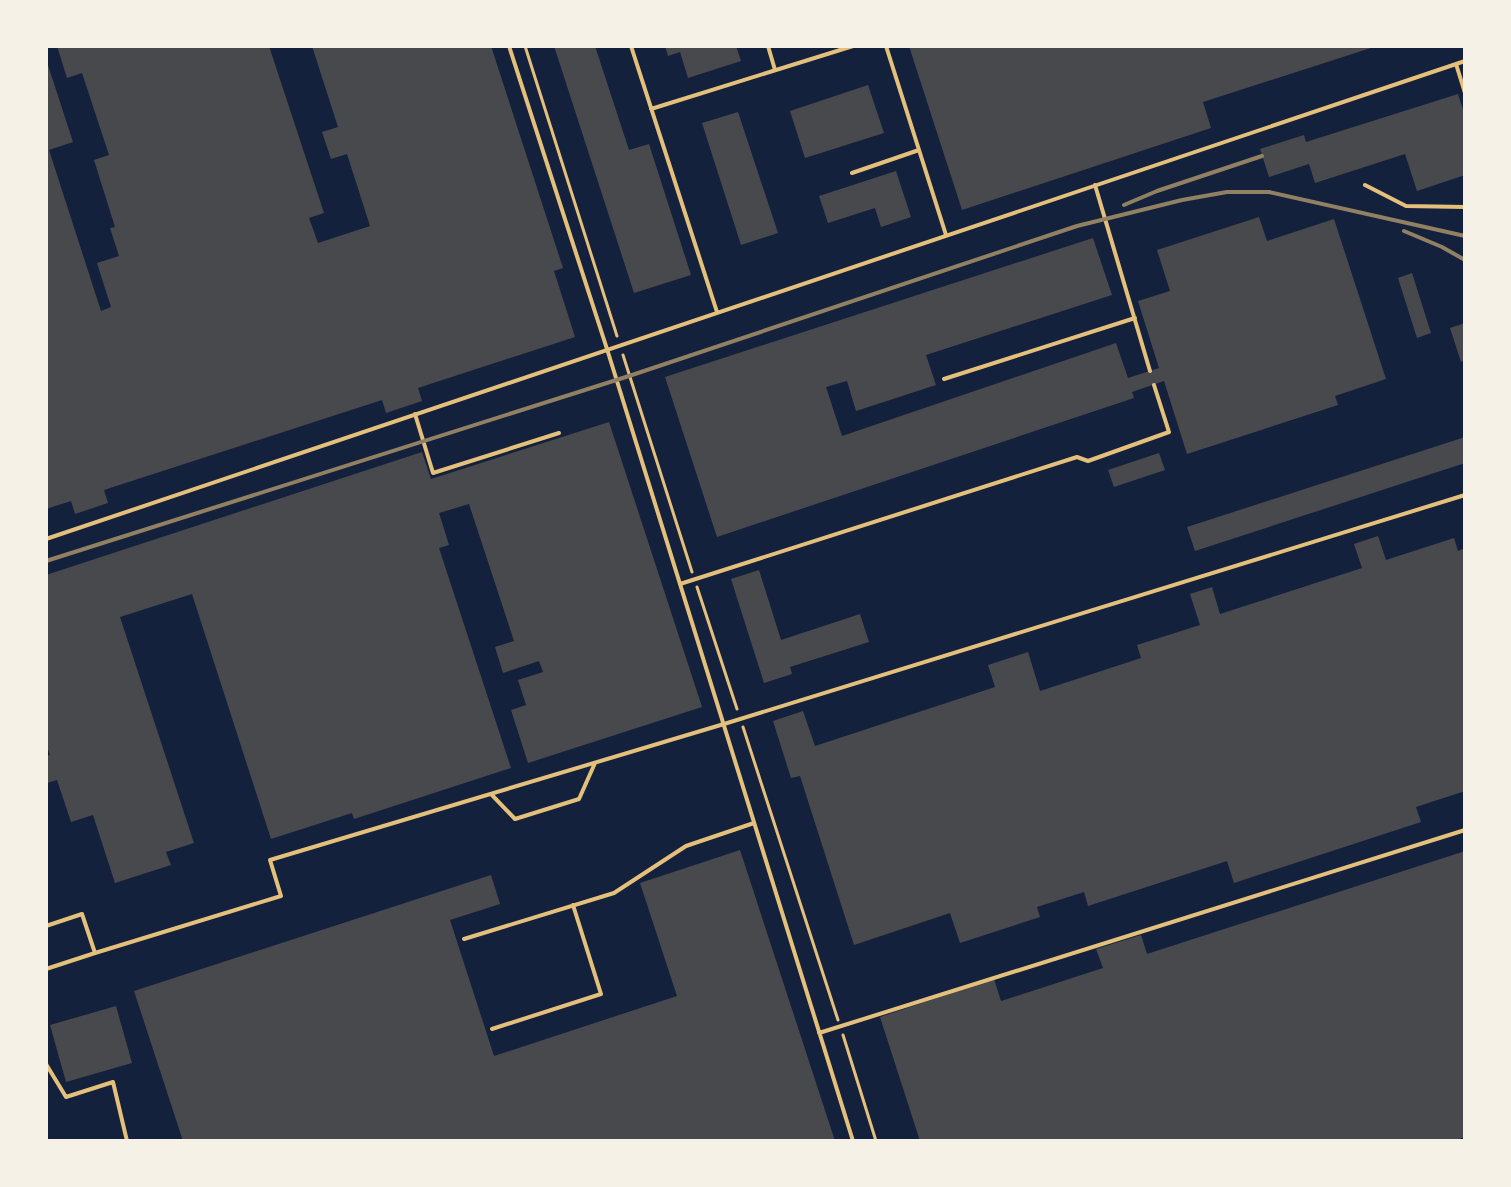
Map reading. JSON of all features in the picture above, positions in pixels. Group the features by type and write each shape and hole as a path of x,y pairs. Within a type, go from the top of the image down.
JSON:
{"lane":[{"path":"509,46 607,349 853,1141"},
{"path":"631,46 717,312"},
{"path":"768,46 775,70"},
{"path":"651,109 853,46"},
{"path":"886,46 946,235"},
{"path":"46,539 1465,61"},
{"path":"1456,64 1465,93"},
{"path":"852,173 919,150"},
{"path":"1095,185 1150,371"},
{"path":"1365,185 1406,206 1465,207"},
{"path":"944,379 1135,318"},
{"path":"680,584 1077,457 1088,461 1169,432 1154,385"},
{"path":"415,414 433,473 559,433"},
{"path":"46,969 281,896 270,860 724,724 1465,495"},
{"path":"490,794 515,819 579,799 595,763"},
{"path":"464,939 614,893 686,846 754,823"},
{"path":"819,1033 1465,830"},
{"path":"492,1029 601,994 573,905"},
{"path":"46,926 82,914 95,953"},
{"path":"46,1064 66,1097 113,1082 127,1141"}],"path":[{"path":"525,46 876,1141"}],"building":[{"path":"57,46 269,46 324,213 309,218 318,243 370,226 347,154 331,159 322,132 338,127 312,46 491,46 563,268 554,271 575,337 418,388 422,401 386,413 382,400 104,490 108,503 75,514 71,501 46,509 46,59 73,142 49,150 101,311 111,307 97,263 119,256 110,228 115,227 94,160 109,155 82,73 67,78"},
{"path":"554,46 595,46 629,150 649,144 691,275 634,293"},
{"path":"665,46 736,46 741,61 688,78 680,52 668,56"},
{"path":"909,46 1374,47 1203,102 1211,128 962,210"},
{"path":"868,85 884,133 805,158 790,111"},
{"path":"1458,94 1465,116 1465,175 1417,191 1405,154 1315,183 1309,164 1269,177 1260,149 1304,135 1306,142"},
{"path":"738,112 778,233 741,245 702,123"},
{"path":"896,171 911,217 881,227 875,208 828,223 819,196"},
{"path":"1259,217 1267,241 1334,219 1386,379 1335,396 1338,405 1187,454 1164,381 1132,392 1134,398 717,537 665,377 1093,238 1112,295 926,355 936,385 856,411 847,381 826,387 842,436 1116,343 1128,378 1159,368 1138,301 1170,291 1157,250"},
{"path":"1412,273 1431,333 1417,338 1398,278"},
{"path":"1465,323 1465,360 1461,362 1450,328"},
{"path":"609,422 702,707 528,763 511,710 526,705 518,680 543,672 539,661 503,673 495,647 514,641 469,504 439,513 449,545 439,548 511,768 354,819 352,813 271,839 192,594 120,617 194,843 166,852 171,865 115,883 93,815 71,822 57,780 46,782 46,756 50,755 46,743 46,575 422,452 431,479"},
{"path":"1465,437 1465,463 1195,551 1187,527"},
{"path":"1159,453 1165,470 1114,487 1108,470"},
{"path":"1378,536 1386,560 1454,538 1458,551 1465,548 1465,791 1416,807 1421,822 1234,883 1227,861 1088,906 1084,892 1037,907 1040,917 960,943 950,913 854,945 800,776 791,778 773,721 803,711 815,746 995,687 988,665 1028,652 1040,691 1141,658 1137,645 1200,625 1190,594 1212,587 1220,614 1362,568 1354,544"},
{"path":"759,570 781,640 860,614 869,642 790,667 792,674 764,683 731,579"},
{"path":"740,850 835,1141 183,1141 134,991 491,875 500,904 450,920 494,1056 677,996 640,883"},
{"path":"1465,851 1465,1137 1452,1141 920,1141 880,1017 994,979 1001,1001 1103,968 1096,949 1141,935 1147,954"},
{"path":"116,1006 132,1063 66,1082 50,1025"}],"railway":[{"path":"1124,205 1262,156"},
{"path":"46,561 629,376 1077,226 1182,200 1227,192 1269,192 1465,236"},
{"path":"1404,231 1465,260"}]}
